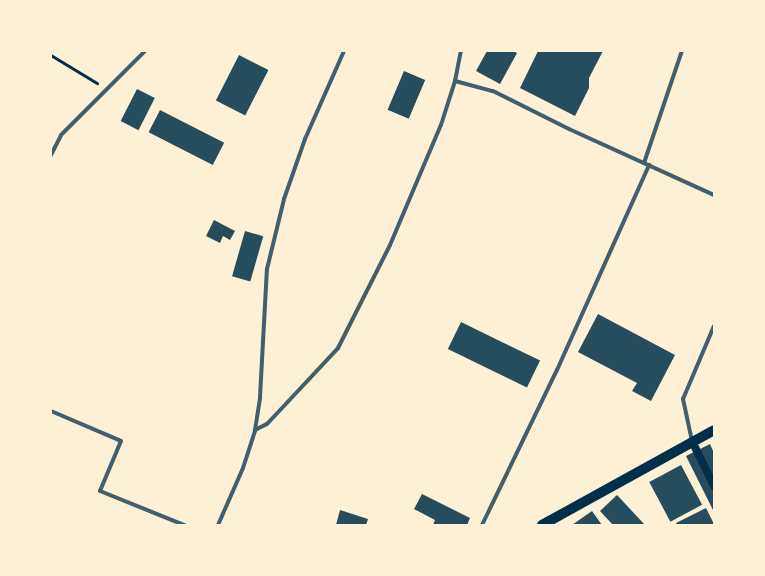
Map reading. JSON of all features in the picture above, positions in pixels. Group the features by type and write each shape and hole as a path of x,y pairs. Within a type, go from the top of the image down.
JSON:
{"main road":[{"path":"542,525 714,430"},
{"path":"692,441 714,486"}],"street":[{"path":"51,155 61,135 106,88 145,51"},
{"path":"218,525 243,468 255,430 260,397 267,269 284,199 305,139 344,51"},
{"path":"255,430 267,424 338,348 390,245 441,125 456,81 462,51"},
{"path":"482,525 557,370 647,164 682,51"},
{"path":"456,81 493,91 569,129 714,195"},
{"path":"692,441 683,398 714,326"},
{"path":"51,411 121,441 100,491 184,525"}],"path":[{"path":"51,56 106,88"}],"building":[{"path":"487,51 513,51 517,53 500,84 476,71"},
{"path":"538,51 603,51 589,78 589,88 575,116 520,88"},
{"path":"239,55 268,70 245,115 216,100"},
{"path":"404,71 425,80 409,119 388,110"},
{"path":"137,89 155,98 138,130 121,121"},
{"path":"160,110 224,143 213,165 149,132"},
{"path":"214,220 235,231 230,240 223,236 220,243 206,236"},
{"path":"245,231 263,236 250,281 232,276"},
{"path":"598,314 675,355 651,401 632,391 637,383 578,352"},
{"path":"461,322 540,361 527,388 448,349"},
{"path":"710,444 714,453 714,512 686,456"},
{"path":"681,465 702,505 670,522 649,482"},
{"path":"422,494 470,518 467,525 433,525 435,520 414,509"},
{"path":"617,495 645,525 613,525 600,511"},
{"path":"706,508 714,524 677,525 676,523"},
{"path":"340,510 368,519 366,525 336,525"},
{"path":"592,511 602,525 572,525"}]}
